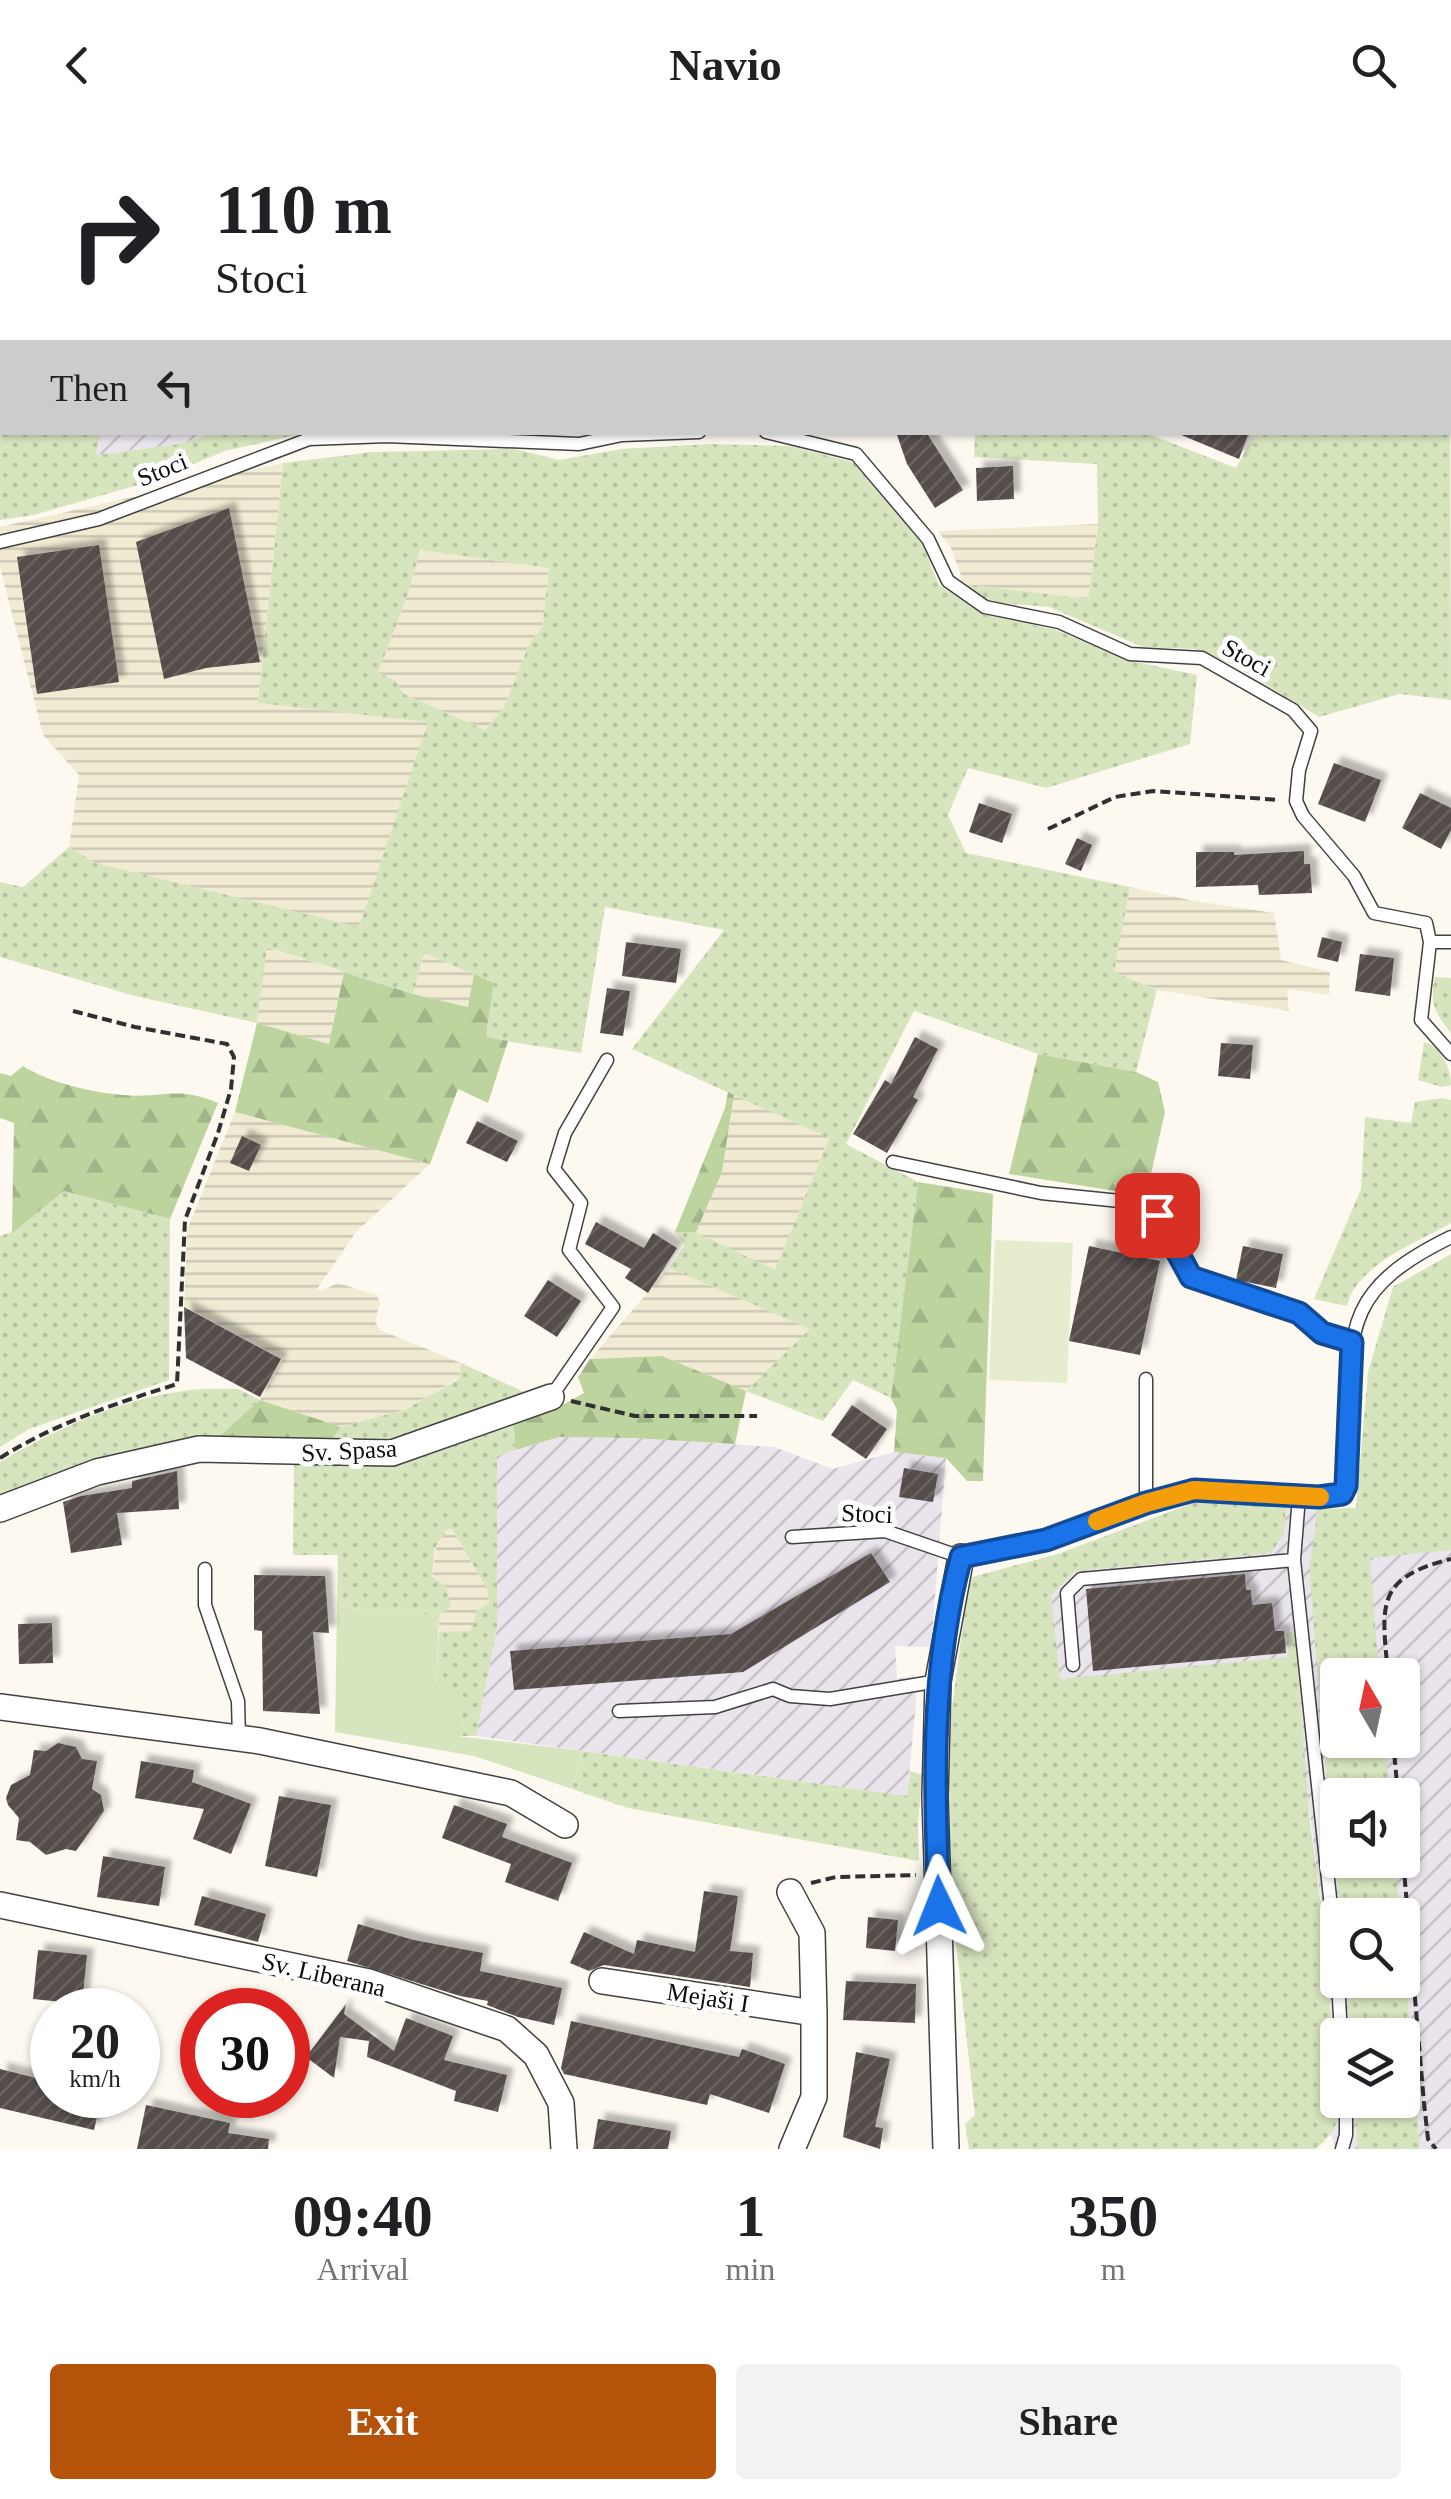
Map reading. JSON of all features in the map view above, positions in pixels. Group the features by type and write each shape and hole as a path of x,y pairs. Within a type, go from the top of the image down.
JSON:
{"street":[{"name":"Sv. Spasa","path":"0,1509 97,1472 199,1449 392,1453 552,1396"},
{"path":"946,2149 938,1875 938,1680 961,1557"},
{"path":"0,1707 239,1738 511,1793 564,1825"},
{"path":"792,1896 812,1933 814,2013 814,2096 792,2149"},
{"name":"Sv. Liberana","path":"0,1905 369,1982 507,2029 536,2056 562,2104 564,2149"},
{"name":"Mejaši I","path":"602,1981 814,2013"}],"lane":[{"name":"Stoci","path":"0,542 99,519 308,439 387,436 579,444 622,435"},
{"name":"Stoci","path":"778,435 856,454 928,538 948,582 985,606 1059,622 1130,654 1202,658 1293,710 1311,732 1299,770 1296,801"},
{"path":"1296,801 1303,816 1354,876 1374,914 1426,923 1430,942 1421,1020 1451,1054"},
{"path":"1430,942 1451,942"},
{"path":"552,1396 613,1307 569,1250 581,1203 554,1169 565,1133 607,1060"},
{"path":"892,1162 1041,1193 1120,1201 1157,1215 1191,1277 1299,1313 1322,1333 1352,1342"},
{"path":"961,1557 1046,1540 1146,1503 1194,1490 1298,1496 1342,1494 1346,1486 1352,1342 1358,1314 1369,1294 1386,1278 1451,1237"},
{"path":"1146,1380 1146,1503"},
{"path":"1298,1496 1294,1560 1330,1898"},
{"name":"Stoci","path":"792,1537 885,1530 961,1557"},
{"path":"1073,1666 1067,1593 1081,1579 1294,1560"},
{"path":"205,1569 204,1605 238,1701 239,1738"},
{"path":"618,1710 715,1707 772,1690 790,1696 830,1699 938,1680"},
{"path":"1342,2149 1346,2118"}],"path":[{"path":"1048,830 1116,797 1153,792 1296,801"},
{"path":"0,1458 44,1431 176,1384 185,1220 230,1089 234,1058 227,1044 135,1028 73,1011"},
{"path":"552,1396 635,1416 756,1416"},
{"path":"1387,1658 1383,1618 1387,1598 1400,1580 1418,1567 1451,1559"},
{"path":"792,1896 816,1880 836,1876 938,1875"},
{"path":"1405,1878 1428,2139 1436,2149"}],"shaded area":[{"path":"100,435 211,435 179,444 95,455"},
{"path":"283,463 258,702 429,722 359,928 96,863 69,847 79,775 43,735 0,567 0,527"},
{"path":"1098,524 1088,599 964,584 951,548 938,531"},
{"path":"420,550 549,568 542,628 530,642 504,707 485,730 403,694 395,680 378,673"},
{"path":"1130,887 1274,913 1281,960 1330,972 1329,995 1287,989 1289,1011 1157,990 1114,972"},
{"path":"266,947 344,972 329,1044 257,1023"},
{"path":"424,953 474,974 469,1007 413,994"},
{"path":"734,1095 829,1137 775,1271 696,1232 722,1172"},
{"path":"235,1112 430,1164 356,1232 317,1289 321,1291 338,1283 377,1295 380,1304 375,1321 380,1330 461,1363 459,1378 406,1409 341,1427 260,1400 283,1359 184,1306 187,1230"},
{"path":"669,1268 811,1329 746,1391 662,1356 590,1359"},
{"path":"559,1437 774,1447 833,1469 894,1452 946,1458 931,1647 895,1646 897,1679 915,1675 907,1796 476,1736 497,1628 497,1456"},
{"path":"1196,1502 1451,1515 1451,2149 1336,2149 1331,2134 1337,2118 1420,2118 1420,2018 1332,2018 1330,1998 1420,1998 1420,1898 1320,1898 1307,1790 950,1725 969,1578 1058,1554"},
{"path":"452,1529 486,1587 489,1604 478,1609 470,1632 439,1632 439,1615 451,1606 432,1578 436,1548 447,1530"}],"green space":[{"path":"0,435 100,435 96,455 179,444 211,435 297,435 225,451 155,480 34,515 0,520"},
{"path":"975,435 1151,435 1236,468 1254,435 1450,435 1451,700 1400,694 1319,717 1233,665 1195,649 1143,647 1049,607 989,602 964,584 1088,599 1098,525 1097,464 974,457"},
{"path":"710,444 789,446 853,462 920,539 939,585 982,614 1056,630 1127,660 1197,675 1190,744 1046,788 968,768 948,815 966,853 1130,887 1114,972 1157,990 1136,1072 1038,1054 914,1011 846,1144 918,1182 891,1398 853,1380 823,1421 746,1391 810,1329 669,1268 685,1245 675,1232 696,1232 775,1270 829,1138 632,1049 724,930 605,907 581,1053 486,1038 494,983 424,953 413,994 267,947 257,1023 135,996 0,957 0,882 23,887 69,847 96,863 359,927 428,722 258,703 283,463 373,452 515,449 559,460 621,449","holes":["420,550 549,568 542,628 530,642 504,707 485,730 404,694 395,680 378,673"]},
{"path":"344,972 468,1007 474,974 494,983 486,1037 508,1041 488,1103 458,1089 430,1164 235,1112 257,1023 329,1044"},
{"path":"1435,977 1451,978 1451,1033 1435,1007"},
{"path":"1424,1042 1444,1059 1451,1085 1442,1087 1418,1080"},
{"path":"1038,1054 1136,1072 1158,1082 1165,1112 1146,1196 1009,1174"},
{"path":"23,1066 58,1082 99,1092 191,1095 218,1103 170,1219 64,1191 12,1233 14,1123 0,1118 0,1073 11,1076"},
{"path":"728,1092 734,1095 722,1172 696,1232 675,1232 725,1108"},
{"path":"1451,1100 1451,1223 1375,1267 1353,1291 1347,1306 1314,1299 1361,1189 1365,1117 1411,1123 1415,1102"},
{"path":"918,1182 993,1194 983,1481 967,1481 946,1458 894,1452 897,1410 891,1398"},
{"path":"64,1191 170,1219 169,1380 29,1429 0,1447 0,1236 12,1232"},
{"path":"995,1240 1073,1243 1067,1383 989,1380"},
{"path":"1451,1254 1451,1550 1370,1558 1378,1658 1320,1658 1320,1698 1310,1577 1316,1509 1356,1508 1368,1372 1393,1287"},
{"path":"662,1356 746,1391 735,1444 559,1437 516,1450 513,1420 557,1408 584,1393 578,1377 590,1359"},
{"path":"461,1363 533,1396 373,1447 325,1448 341,1427 406,1409 459,1379"},
{"path":"197,1389 238,1389 260,1400 213,1442 130,1452 0,1496 0,1462 65,1427 159,1395"},
{"path":"260,1400 341,1427 325,1448 213,1442"},
{"path":"513,1420 516,1450 497,1456 497,1628 476,1736 457,1736 436,1690 439,1632 470,1631 478,1609 489,1603 486,1587 452,1529 447,1530 435,1548 432,1577 446,1586 451,1607 439,1615 337,1607 338,1555 293,1555 294,1461"},
{"path":"1196,1502 1286,1507 1284,1533 1271,1553 1075,1571 1051,1596 1060,1679 1288,1657 1287,1633 1295,1632 1320,1898 1320,1998 1330,1998 1331,2018 1320,2018 1320,2118 1337,2118 1337,2122 1316,2149 969,2149 965,2124 975,2115 953,1914 949,1787 950,1725 969,1578 1058,1554"},
{"path":"337,1607 439,1615 436,1690 458,1696 457,1736 583,1751 572,1789 474,1756 335,1732"},
{"path":"583,1751 907,1796 910,1771 923,1775 919,1861 628,1808 572,1789"},
{"path":"1325,1758 1387,1758 1388,1778 1327,1778"},
{"path":"1337,1878 1397,1878 1398,1898 1339,1898"},
{"path":"1348,1998 1407,1998 1409,2018 1349,2018"},
{"path":"1355,2118 1417,2118 1420,2149 1358,2149"}],"building":[{"path":"897,435 928,435 963,490 935,508 907,464"},
{"path":"1181,435 1248,435 1239,459"},
{"path":"1013,466 1014,499 977,501 976,468"},
{"path":"229,508 260,662 206,668 164,679 136,542"},
{"path":"99,545 119,682 37,694 17,557"},
{"path":"1334,763 1381,780 1365,822 1318,804"},
{"path":"1420,793 1451,808 1451,830 1441,849 1402,828"},
{"path":"979,803 1012,814 1002,843 969,832"},
{"path":"1077,838 1092,845 1081,871 1065,864"},
{"path":"1304,851 1304,864 1310,864 1312,893 1259,895 1258,885 1196,887 1196,852 1234,855"},
{"path":"1322,937 1342,942 1338,962 1317,957"},
{"path":"626,942 681,949 676,983 622,976"},
{"path":"1360,954 1394,958 1390,996 1355,991"},
{"path":"607,988 630,991 623,1036 600,1033"},
{"path":"915,1037 938,1049 913,1097 918,1100 887,1153 853,1134 885,1080 891,1084"},
{"path":"1221,1043 1253,1045 1250,1079 1218,1076"},
{"path":"477,1121 518,1141 507,1162 466,1143"},
{"path":"242,1136 261,1145 249,1171 230,1163"},
{"path":"596,1222 644,1248 653,1233 677,1248 648,1293 625,1278 631,1269 585,1244"},
{"path":"1089,1246 1160,1261 1140,1355 1069,1341"},
{"path":"1243,1246 1283,1254 1276,1288 1236,1280"},
{"path":"548,1280 581,1301 557,1337 524,1316"},
{"path":"184,1307 281,1359 260,1397 186,1358"},
{"path":"852,1405 887,1429 866,1459 831,1435"},
{"path":"904,1468 938,1474 933,1502 899,1497"},
{"path":"177,1471 179,1509 117,1513 122,1545 71,1553 63,1502 132,1488 132,1481"},
{"path":"871,1553 890,1582 743,1672 514,1690 510,1651 731,1634"},
{"path":"1245,1574 1252,1605 1272,1603 1275,1631 1284,1631 1286,1653 1093,1671 1086,1589"},
{"path":"254,1575 325,1576 329,1633 313,1632 320,1714 263,1711 262,1631 254,1630"},
{"path":"52,1623 53,1663 19,1664 18,1624"},
{"path":"58,1743 76,1747 82,1759 97,1761 92,1789 101,1795 104,1811 76,1851 66,1849 46,1855 30,1842 16,1840 19,1818 6,1798 11,1785 30,1775 34,1750 46,1751"},
{"path":"141,1761 194,1770 192,1782 251,1804 231,1854 193,1839 204,1809 135,1798"},
{"path":"279,1796 331,1805 317,1877 265,1866"},
{"path":"454,1805 507,1824 502,1837 572,1863 558,1901 505,1882 511,1864 442,1838"},
{"path":"103,1856 165,1867 159,1906 97,1897"},
{"path":"704,1891 738,1896 730,1951 753,1953 750,1987 604,1965 589,1971 570,1963 584,1932 634,1954 637,1940 695,1952"},
{"path":"202,1896 266,1914 258,1942 194,1925"},
{"path":"868,1917 898,1920 895,1951 866,1948"},
{"path":"358,1924 483,1953 480,1971 562,1988 554,2025 518,2017 487,2005 488,2001 347,1961"},
{"path":"38,1950 87,1955 84,1988 34,1988"},
{"path":"846,1981 916,1984 915,2023 843,2020"},
{"path":"346,2004 344,2014 394,2051 406,2018 453,2036 444,2060 507,2075 498,2112 454,2101 456,2091 367,2057 369,2041 340,2037 334,2078 310,2060 310,2052"},
{"path":"571,2021 739,2057 742,2049 785,2064 769,2113 710,2094 707,2105 564,2074 561,2068"},
{"path":"856,2052 890,2059 875,2127 883,2128 880,2149 843,2137"},
{"path":"0,2069 30,2076 30,2115 0,2108"},
{"path":"160,2108 180,2112 180,2118 230,2123 228,2133 269,2139 268,2149 137,2149 143,2118 160,2118"},
{"path":"43,2118 97,2118 94,2130"},
{"path":"598,2119 671,2131 668,2149 593,2149"}],"slow traffic":[{"path":"1097,1521 1194,1490 1320,1497"}],"route":[{"path":"939,1906 938,1680 961,1557 1046,1540 1146,1503 1194,1490 1319,1497 1342,1494 1346,1486 1352,1342 1322,1333 1299,1313 1191,1277 1157,1215"}]}
